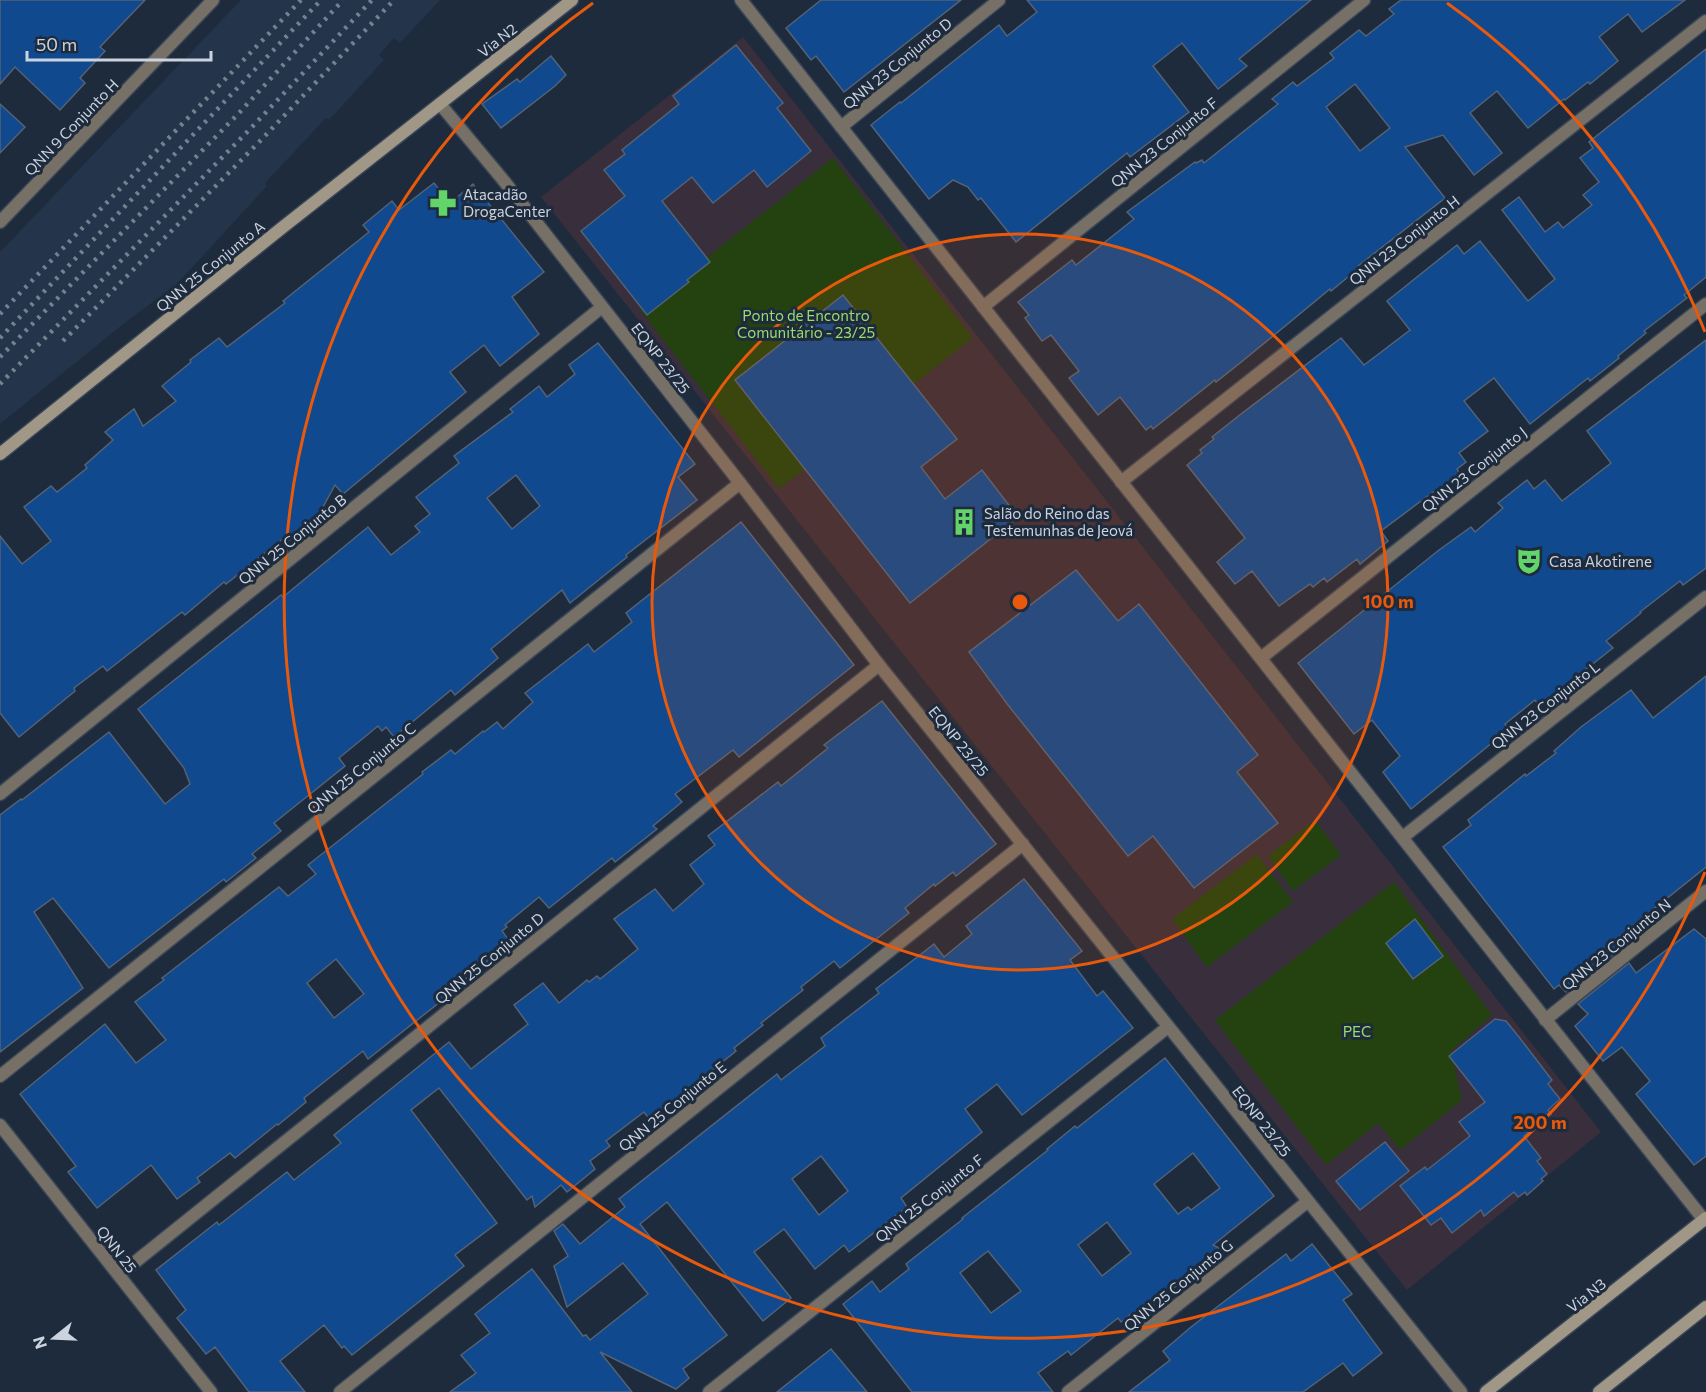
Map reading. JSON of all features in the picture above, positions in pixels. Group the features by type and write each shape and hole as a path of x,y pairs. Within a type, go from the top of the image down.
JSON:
{"main road":[{"name":"Via N2","path":"440,104 572,0"},
{"name":"QNN 25 Conjunto A","path":"0,454 440,104"},
{"name":"Via N3","path":"1486,1392 1705,1219"},
{"path":"1599,1392 1706,1307"}],"street":[{"name":"QNN 9 Conjunto H","path":"0,222 213,0"},
{"path":"741,0 1545,1020 1705,1219"},
{"name":"QNN 23 Conjunto D","path":"841,127 999,0"},
{"name":"QNN 23 Conjunto F","path":"983,307 1364,0"},
{"name":"QNN 23 Conjunto H","path":"1121,482 1706,21"},
{"name":"EQNP 23/25","path":"440,104 504,181 879,665 1461,1392"},
{"name":"QNN 23 Conjunto J","path":"1261,658 1706,304"},
{"name":"QNN 25 Conjunto B","path":"0,794 602,307"},
{"name":"QNN 25 Conjunto C","path":"0,1076 740,483"},
{"name":"QNN 23 Conjunto L","path":"1403,837 1706,597"},
{"name":"QNN 25 Conjunto D","path":"118,1275 879,665"},
{"name":"QNN 25 Conjunto E","path":"340,1392 1023,844"},
{"name":"QNN 23 Conjunto N","path":"1545,1020 1706,891"},
{"name":"QNN 25 Conjunto F","path":"709,1392 1168,1027"},
{"name":"QNN 25","path":"0,1125 211,1392"},
{"name":"QNN 25 Conjunto G","path":"1068,1392 1307,1202"}],"shaded area":[{"path":"241,0 440,0 400,43 394,38 379,55 384,60 329,120 326,118 265,183 267,186 176,285 127,321 0,424 0,252"},
{"path":"743,37 1601,1132 1407,1290 541,197"}],"green space":[{"name":"Ponto de Encontro Comunitário - 23/25","path":"833,158 973,338 779,489 640,310"},
{"path":"1315,820 1341,855 1293,891 1268,856"},
{"path":"1257,854 1293,902 1207,967 1172,919"},
{"name":"PEC","path":"1394,882 1492,1015 1451,1051 1462,1100 1400,1150 1378,1123 1326,1165 1215,1020"}],"building":[{"path":"0,0 145,0 100,47 105,51 80,78 85,83 60,110 15,67 0,84"},
{"path":"821,0 961,0 844,92 816,56 811,60 786,28"},
{"path":"1027,0 1311,0 1239,59 1247,66 1218,89 1182,43 1153,66 1189,112 1130,157 1127,153 1016,242 981,198 978,200 968,187 953,180 929,199 871,125 999,25 1007,36 1037,12"},
{"path":"1401,0 1685,0 1642,32 1628,14 1599,37 1618,61 1528,128 1497,91 1470,113 1502,153 1474,175 1443,135 1405,147 1445,198 1216,382 1215,380 1153,429 1151,426 1146,430 1120,397 1098,415 1069,378 1079,371 1051,335 1042,341 1025,318 1029,315 1018,302 1072,260 1076,265 1134,219 1127,212 1195,162 1202,160 1204,163 1278,104 1272,99 1293,82 1297,86 1334,58 1330,53 1359,30 1366,36 1394,14 1389,9","holes":["1355,84 1390,128 1360,151 1326,107"]},
{"path":"736,45 783,103 777,108 811,151 767,187 754,170 713,203 692,177 662,201 710,262 647,315 581,231 625,196 604,170 625,154 622,150 679,104 673,96"},
{"path":"1706,49 1706,277 1684,295 1687,298 1644,331 1646,333 1618,356 1619,358 1590,381 1588,378 1530,424 1494,378 1464,401 1488,431 1459,453 1466,462 1457,469 1461,476 1436,496 1433,492 1381,531 1388,541 1360,564 1357,559 1327,582 1324,578 1313,587 1310,584 1279,606 1252,571 1235,584 1217,562 1245,538 1187,465 1202,453 1200,450 1214,439 1212,437 1341,338 1364,365 1410,330 1387,301 1457,245 1464,254 1480,241 1528,301 1555,279 1502,210 1519,197 1545,232 1558,222 1563,228 1592,205 1583,195 1599,182 1580,158 1593,148 1589,142"},
{"path":"551,56 566,75 501,128 482,104 517,79 520,82"},
{"path":"0,104 25,127 0,153"},
{"path":"434,183 450,203 473,184 544,272 512,297 539,334 500,366 484,345 450,372 466,392 343,494 335,485 317,518 287,542 284,538 226,584 224,582 185,615 182,612 107,671 103,666 74,688 75,691 19,737 0,713 0,536 22,564 51,541 24,507 51,486 57,492 87,468 85,465 113,440 105,432 134,409 143,426 176,401 162,386 191,362 190,360 219,338 227,347 285,303 283,301 369,232 363,225 392,201 399,210"},
{"path":"843,295 957,439 921,467 945,499 982,470 1018,517 910,603 735,380"},
{"path":"1706,340 1706,568 1683,585 1680,581 1640,612 1606,641 1613,648 1539,706 1535,700 1505,724 1509,729 1411,809 1383,772 1400,756 1372,720 1354,734 1298,663 1439,550 1471,527 1475,532 1503,508 1498,503 1527,480 1534,489 1545,480 1562,501 1611,463 1587,431"},
{"path":"598,343 695,464 678,477 697,500 626,555 627,557 570,603 562,590 491,649 498,658 455,695 451,690 394,737 386,727 382,731 378,726 339,758 345,766 274,823 281,831 252,854 256,858 226,882 224,879 109,968 53,898 34,912 83,988 0,1052 0,815 109,732 165,804 190,784 184,768 138,709 281,595 283,597 368,527 391,555 420,532 415,526 430,514 416,497 459,463 454,456 513,412 510,409 539,386 547,397 575,374 569,365","holes":["516,475 540,506 512,529 487,498"]},
{"path":"741,522 854,665 739,757 733,750 675,794 682,802 653,826 657,829 615,862 612,858 549,908 539,897 505,925 507,927 502,931 511,943 368,1059 363,1051 304,1098 306,1102 235,1158 230,1153 197,1178 200,1182 177,1199 151,1165 97,1208 68,1172 76,1166 20,1094 105,1024 136,1063 166,1040 135,1002 164,980 162,978 279,887 288,896 316,874 308,865 451,750 455,754 497,722 503,729 533,702 525,693 588,644 594,652 632,622 626,613","holes":["336,959 364,994 334,1018 307,983"]},
{"path":"1076,570 1118,621 1139,604 1258,755 1237,772 1278,823 1194,888 1153,836 1128,856 1008,705 969,652"},
{"path":"1706,676 1706,867 1615,940 1620,949 1566,992 1559,985 1554,989 1443,847 1471,825 1468,820 1525,774 1526,776 1556,753 1554,751 1581,727 1631,690 1653,718"},
{"path":"882,701 996,844 956,876 953,872 935,886 934,884 905,908 909,913 840,968 834,961 801,987 803,990 761,1023 763,1025 734,1048 736,1051 650,1120 644,1112 606,1141 610,1146 590,1161 595,1169 567,1192 561,1185 535,1207 532,1196 527,1200 439,1088 411,1110 497,1223 455,1255 464,1266 352,1355 344,1346 342,1348 324,1325 280,1361 305,1392 249,1392 215,1347 206,1354 177,1318 186,1310 156,1270 217,1222 219,1225 287,1172 294,1180 341,1143 334,1135 449,1042 471,1069 528,1024 514,1005 543,983 559,1003 587,980 589,982 597,976 600,979 638,949 614,919 655,889 673,911 704,884 690,865 715,845 708,836 778,782 781,786 828,748 824,745"},
{"path":"1024,879 1082,951 1070,960 1097,996 1103,991 1133,1028 1022,1115 997,1084 965,1109 982,1132 901,1198 907,1207 849,1252 844,1245 815,1269 784,1229 754,1252 791,1298 763,1321 667,1202 640,1224 727,1335 683,1369 689,1378 676,1389 600,1352 632,1392 450,1392 476,1373 461,1355 490,1333 475,1314 532,1269 583,1336 586,1335 590,1340 648,1294 623,1263 567,1307 554,1266 568,1256 554,1231 563,1224 580,1244 625,1207 619,1199 777,1074 781,1080 825,1046 821,1038 879,993 876,989 934,944 944,957 972,934 966,926","holes":["821,1156 848,1191 819,1215 792,1179"]},
{"path":"1415,919 1443,956 1413,979 1386,943"},
{"path":"1694,929 1706,939 1706,1156 1694,1165 1636,1094 1650,1081 1622,1047 1603,1061 1575,1026 1588,1014 1578,1004 1629,963 1636,973"},
{"path":"1495,1019 1506,1021 1552,1080 1548,1084 1560,1099 1548,1110 1551,1114 1524,1136 1541,1158 1537,1161 1547,1174 1541,1179 1543,1181 1527,1195 1525,1192 1518,1197 1514,1192 1484,1216 1481,1210 1452,1233 1441,1218 1431,1225 1400,1186 1425,1167 1427,1170 1470,1136 1459,1122 1485,1102 1449,1056"},
{"path":"1165,1058 1274,1196 1213,1245 1221,1249 1136,1319 1132,1313 1121,1322 1118,1318 1071,1355 1068,1351 1038,1373 1053,1392 912,1392 843,1304 872,1281 880,1292 909,1269 906,1264 1075,1126 1077,1128","holes":["1193,1153 1220,1188 1191,1210 1188,1207 1178,1214 1154,1184","1107,1222 1131,1253 1102,1276 1078,1245","988,1251 1021,1291 991,1313 960,1273"]},
{"path":"1385,1142 1409,1171 1360,1210 1336,1181"},
{"path":"1312,1244 1352,1294 1343,1300 1382,1353 1353,1376 1343,1363 1303,1392 1129,1392 1170,1360 1163,1351 1191,1327 1286,1254 1291,1261"},
{"path":"831,1349 867,1392 777,1392"}],"railway":[{"path":"0,314 301,0"},
{"path":"0,338 321,0"},
{"path":"0,357 239,113 343,0"},
{"path":"0,384 252,127 372,0"},
{"path":"63,341 263,138 394,0"}],"place":[{"name":"Atacadão DrogaCenter","path":"443,203"},
{"name":"Salão do Reino das Testemunhas de Jeová","path":"964,522"},
{"name":"Casa Akotirene","path":"1529,561"}]}
